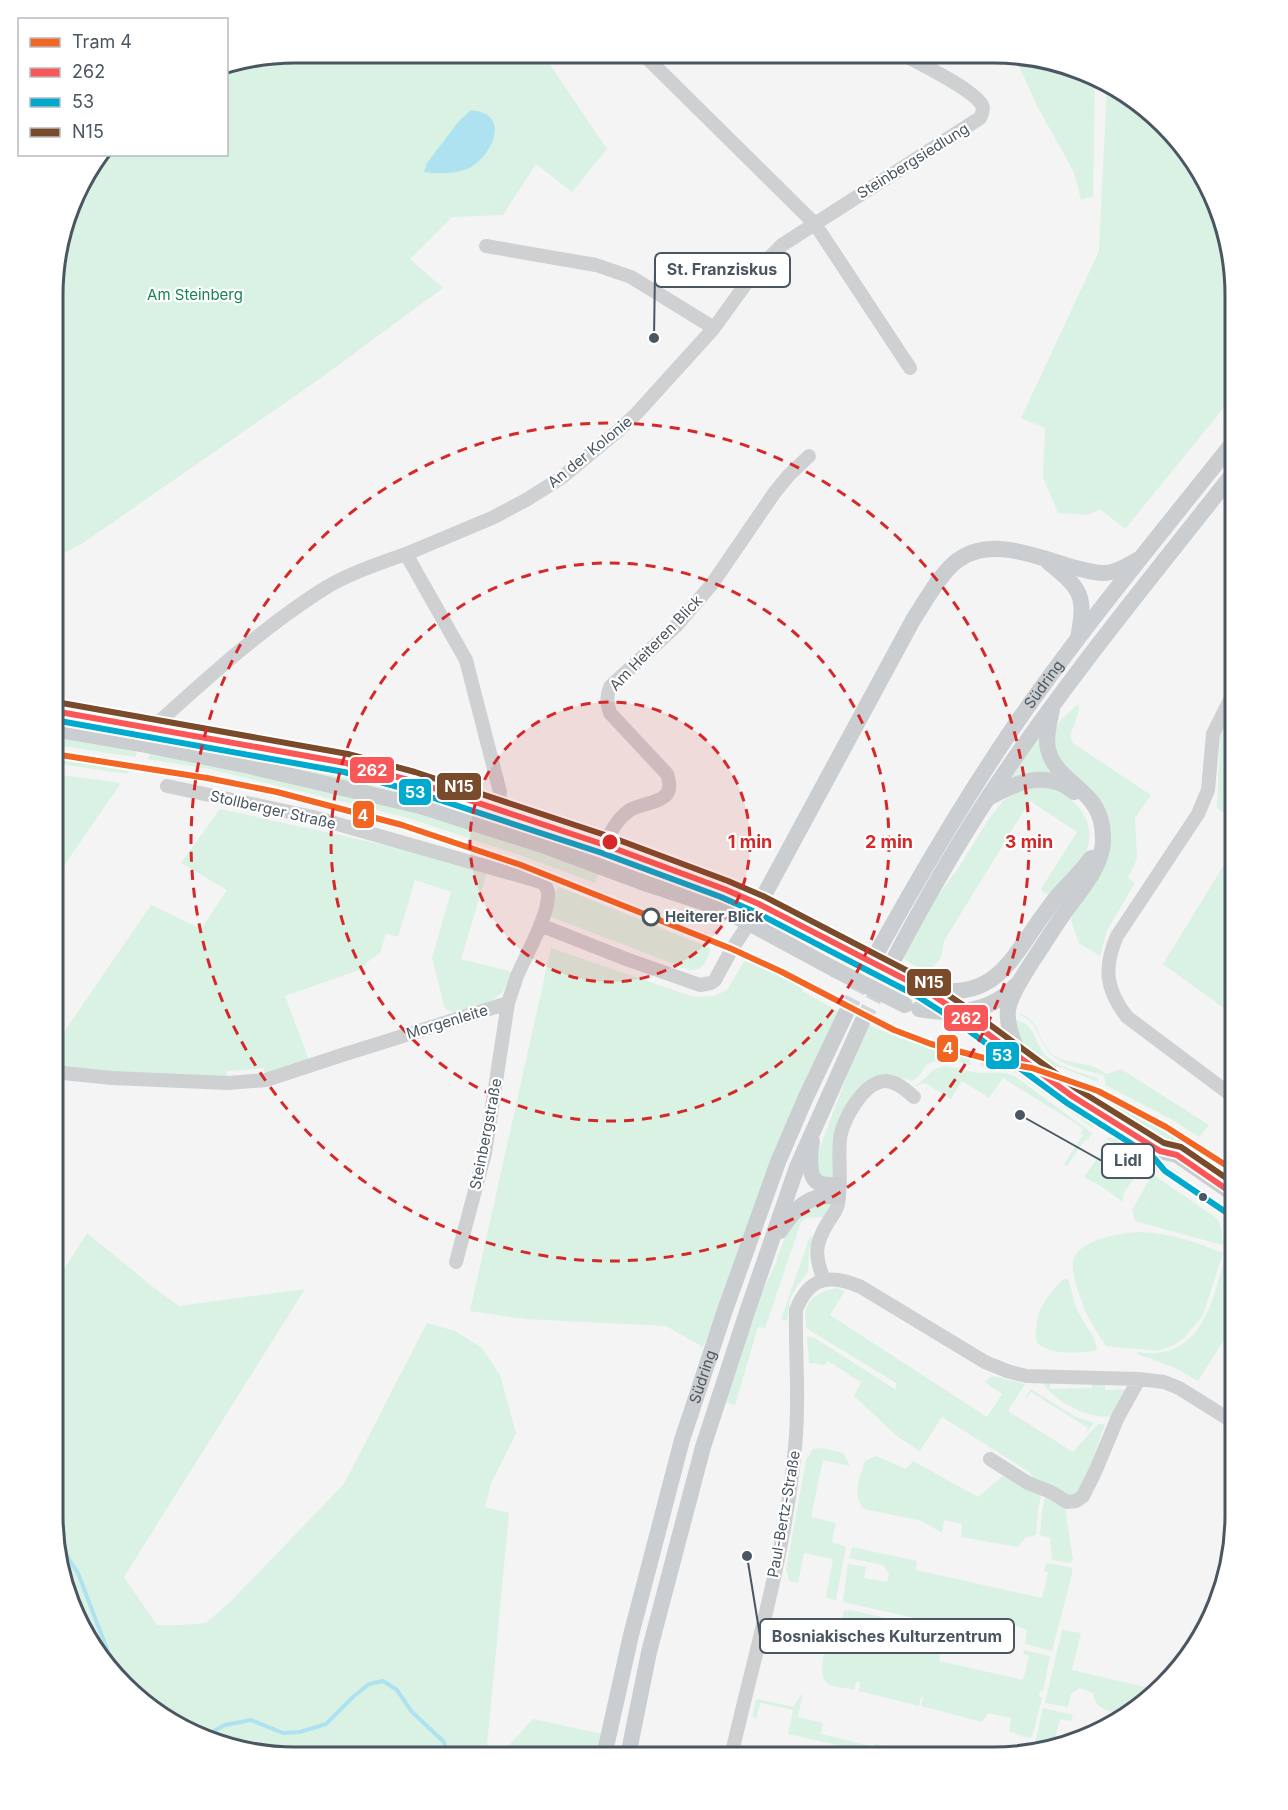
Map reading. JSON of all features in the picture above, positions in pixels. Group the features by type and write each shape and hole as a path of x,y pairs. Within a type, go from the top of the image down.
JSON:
{"main road":[{"name":"Südring","path":"879,949 961,806 1012,730 1078,640 1225,453"},
{"name":"Südring","path":"895,957 924,903 988,798 1053,705 1225,484"},
{"path":"749,922 912,620 937,583 954,564 975,550 1013,550 1082,570 1104,573 1114,572 1143,556"},
{"path":"1035,556 1070,580 1080,596 1082,615 1078,640"},
{"path":"1020,1059 1012,1038 1008,1011 1022,978 1087,882 1099,861 1103,847 1101,819 1094,805 1086,793 1060,773 1050,755 1048,735 1053,705"},
{"path":"63,713 346,763 412,781 605,845 724,889 759,904 918,987 1072,1096 1160,1151 1171,1164 1225,1201"},
{"path":"63,731 249,766 420,806 545,846 717,908 749,922 834,969 912,1007 960,1018 1001,998 1022,978"},
{"path":"918,987 952,993 990,982 1008,966 1051,904 1083,869 1095,846 1094,821 1089,810 1082,799 1070,789 1057,783 1029,780 1005,788 988,798"},
{"path":"960,1018 964,998 978,987"},
{"name":"Südring","path":"606,1747 630,1635 686,1429 724,1313 778,1162 846,1013"},
{"name":"Südring","path":"630,1747 650,1652 703,1447 797,1167 862,1022"},
{"path":"816,1124 810,1155 814,1178 820,1184 839,1191"},
{"path":"1160,1151 1177,1155 1225,1188"},
{"path":"768,1249 788,1219 806,1202 839,1191"}],"street":[{"path":"652,63 814,224 910,368"},
{"name":"Steinbergsiedlung","path":"714,328 753,274 782,245 980,118 983,112 982,105 942,75 919,63"},
{"path":"486,246 596,265 632,277 714,328"},
{"name":"An der Kolonie","path":"156,729 161,720 240,650 323,589 374,565 492,518 561,478 637,413 714,328"},
{"name":"Am Heiteren Blick","path":"605,845 608,836 627,812 665,797 670,781 667,774 610,713 607,703 610,687 691,609 712,584 775,492 809,456"},
{"path":"406,554 466,660 500,792 497,810 489,828"},
{"path":"1225,710 1213,734 1208,790 1198,814 1117,936 1111,950 1108,978 1118,1005 1127,1017 1225,1090"},
{"name":"Stollberger Straße","path":"167,786 313,817 541,882 547,886 548,901 540,925"},
{"path":"540,925 700,985 715,980 749,922"},
{"name":"Morgenleite","path":"63,1073 112,1078 228,1083 266,1080 508,1003 516,978 540,925"},
{"name":"Steinbergstraße","path":"456,1262 485,1153 508,1003"},
{"path":"914,1097 896,1084 876,1083 859,1099 844,1125 840,1138 838,1204 819,1240 817,1253 818,1265 824,1280 849,1281 985,1362 1007,1371 1026,1376 1139,1378 1164,1382 1179,1388 1225,1417"},
{"name":"Paul-Bertz-Straße","path":"733,1747 789,1502 797,1426 796,1310 802,1296 811,1286 824,1280"},
{"path":"990,1460 1028,1483 1051,1492 1067,1502 1076,1501 1083,1496 1118,1417 1139,1378"}],"green space":[{"name":"Am Steinberg","path":"280,63 549,63 607,149 572,192 536,164 503,215 452,217 410,259 443,288 318,380 83,543 63,554 63,280 67,250 75,221 94,179 110,156 228,156 228,73 250,67"},
{"path":"1018,64 1067,75 1095,87 1093,196 1081,200 1074,172 1037,106"},
{"path":"1107,93 1134,111 1157,131 1186,166 1213,221 1221,250 1225,280 1225,406 1125,529 1100,509 1088,515 1058,513 1043,477 1045,428 1021,418 1099,251"},
{"path":"1078,704 1079,711 1070,736 1073,743 1151,795 1135,818 1137,859 1128,878 1135,883 1107,930 1100,956 1079,943 1071,920 1108,841 1057,758 1053,732 1061,720"},
{"path":"1225,726 1225,814 1217,808 1220,736"},
{"path":"147,734 320,764 411,788 486,814 450,804 412,799 146,739"},
{"path":"1040,734 1056,775 1005,784"},
{"path":"63,738 136,750 136,757 63,746"},
{"path":"144,753 192,760 433,816 599,872 595,883 405,817 209,769 147,759 150,754"},
{"path":"63,759 131,769 127,774 63,764"},
{"path":"63,775 121,783 63,867"},
{"path":"1049,786 1077,805 1088,823 1089,844 1084,856 1073,871 1050,894 1044,893 1041,889 1077,832 1030,801 944,941 941,958 927,973 902,958 926,908 959,867 988,820 1003,801 1016,788"},
{"path":"220,809 403,849 487,873 461,959 509,971 511,976 502,993 483,1007 458,1014 445,1009 432,958 451,892 415,880 398,937 386,933 380,953 366,963 362,969 285,996 309,1060 265,1076 264,1068 227,1071 228,1081 63,1070 63,1033 151,905 201,929 227,890 181,863"},
{"path":"1225,863 1225,1009 1163,964"},
{"path":"559,887 710,948 707,960 700,968 689,970 549,916 554,894"},
{"path":"551,948 694,997 714,996 727,990 746,958 803,986 802,991 838,1011 703,1347 666,1326 525,1319 470,1311"},
{"path":"1020,1014 1031,1020 1046,1048 1055,1056 1066,1061 1095,1067 1107,1074 1121,1069 1209,1125 1199,1137 1171,1119 1105,1085 1103,1075 1058,1060 1048,1052 1027,1018"},
{"path":"1014,1019 1028,1026 1044,1054 1050,1059 1067,1068 1098,1078 1098,1082 1044,1063 1024,1045 1018,1035"},
{"path":"867,1024 918,1044 971,1057 970,1065 950,1060 937,1060 926,1065 913,1081 904,1079 863,1085 833,1179 822,1184 815,1160"},
{"path":"980,1059 1021,1068 1088,1116 1093,1128 1011,1069 981,1066"},
{"path":"945,1066 979,1073 1004,1073 1016,1077 1092,1133 1067,1166 1064,1164 1083,1135 1081,1133 1083,1128 1003,1078 989,1098 962,1081 951,1099 925,1083 912,1087 934,1070"},
{"path":"1099,1096 1192,1148 1188,1158 1123,1116 1123,1112 1098,1098"},
{"path":"1116,1137 1130,1141 1179,1173 1170,1179 1106,1138"},
{"path":"1108,1144 1215,1217 1221,1229 1222,1245 1135,1221 1132,1210 1149,1180 1138,1172 1124,1193 1123,1202 1084,1177"},
{"path":"1182,1180 1220,1207 1216,1209 1182,1186"},
{"path":"830,1203 832,1206 825,1217 809,1217 801,1222 765,1328 758,1327 735,1405 726,1402 752,1314 775,1265 788,1228 802,1208"},
{"path":"1141,1232 1183,1239 1223,1253 1203,1315 1185,1337 1174,1345 1157,1351 1106,1346 1086,1313 1073,1269 1074,1257 1086,1245 1114,1235"},
{"path":"87,1233 179,1306 305,1289 124,1577 157,1625 206,1623 231,1601 344,1484 427,1323 455,1331 482,1348 500,1375 516,1433 491,1483 485,1507 509,1513 487,1747 280,1747 250,1743 221,1735 179,1716 154,1699 121,1668 102,1644 87,1617 75,1589 67,1560 63,1530 63,1271"},
{"path":"810,1236 814,1239 809,1250 808,1272 790,1299 787,1321 781,1319"},
{"path":"1225,1257 1225,1338 1198,1381 1173,1367 1137,1354 1137,1352 1159,1353 1176,1348 1190,1338 1201,1325 1215,1291"},
{"path":"1066,1278 1069,1281 1076,1308 1094,1339 1097,1348 1095,1351 1056,1352 1036,1342 1038,1316 1041,1309 1054,1289"},
{"path":"837,1288 845,1291 830,1315 987,1417 1002,1394 985,1382 993,1376 1025,1384 1008,1411 1073,1452 1098,1424 1105,1424 1084,1484 1078,1493 1068,1496 1036,1482 1029,1472 942,1417 920,1451 898,1437 854,1396 861,1382 828,1361 825,1365 809,1363 807,1336 815,1338 896,1390 896,1383 806,1328 805,1311 808,1304 823,1292"},
{"path":"1041,1380 1050,1380 1050,1389 1092,1388 1092,1383 1105,1382 1105,1390 1129,1389 1117,1415 1097,1416 1085,1413 1064,1402 1046,1388"},
{"path":"1031,1389 1074,1416 1094,1423 1084,1435 1088,1428 1031,1392 1026,1399"},
{"path":"823,1448 843,1453 850,1466 823,1460 811,1517 836,1523 832,1542 846,1547 836,1600 826,1598 833,1559 804,1553 798,1583 789,1581 786,1570 806,1460 813,1449"},
{"path":"876,1456 906,1469 913,1461 978,1497 1003,1476 1042,1491 1036,1535 1026,1537 1018,1547 961,1537 962,1524 944,1520 942,1533 922,1521 864,1509 858,1498 859,1480 865,1461"},
{"path":"1046,1492 1065,1507 1073,1560 1071,1563 1052,1560 1050,1538 1040,1535"},
{"path":"852,1547 917,1561 916,1570 1042,1598 1048,1572 1044,1571 1046,1563 1070,1567 1072,1574 1052,1651 1025,1644 1027,1630 1010,1624 990,1635 992,1626 976,1622 973,1631 843,1602 848,1564 866,1567 864,1578 887,1582 889,1574 883,1565 849,1558"},
{"path":"851,1610 955,1634 955,1638 944,1636 939,1661 1023,1680 1029,1656 1023,1654 1024,1650 1050,1656 1043,1692 1040,1691 1039,1696 1042,1698 1032,1737 1027,1738 1009,1731 1011,1718 988,1713 982,1722 921,1706 923,1697 921,1697 919,1706 859,1691 860,1682 856,1682 854,1690 830,1685 826,1682 822,1672 826,1644 837,1646 844,1611"},
{"path":"1062,1630 1081,1633 1072,1670 1148,1687 1114,1713 1096,1703 1093,1693 1079,1688 1071,1694 1068,1707 1045,1703"},
{"path":"803,1692 798,1717 823,1723 821,1734 870,1747 836,1747 837,1745 788,1734 793,1710 760,1703 756,1720 752,1716 756,1700 759,1699 793,1707"},
{"path":"1043,1708 1073,1715 1071,1721 1060,1719 1055,1738 1035,1743"},
{"path":"533,1719 602,1734 599,1747 507,1747"}],"water":[{"path":"471,110 484,113 492,120 495,128 490,147 476,164 462,171 424,172 427,163 459,121"}],"waterway":[{"path":"66,1555 78,1573 108,1652"},
{"path":"213,1732 225,1725 251,1720 283,1733 300,1732 326,1724 369,1684 383,1681 397,1690 412,1712 444,1742 445,1747"}],"tunnel":[{"path":"846,1013 877,952"},
{"path":"862,1022 894,959"}],"tram line":[{"name":"4","path":"63,755 207,778 277,792 402,825 521,865 732,949 894,1030 931,1044 1003,1063 1032,1068 1098,1091 1166,1127 1225,1165"}],"transit line":[{"name":"N15","path":"63,703 348,754 415,772 608,836 728,881 763,896 927,981 1077,1089 1164,1143 1181,1147 1225,1177"},
{"name":"262","path":"63,713 346,763 412,781 605,845 724,889 759,904 922,988 1072,1096 1160,1151 1177,1155 1225,1188"},
{"name":"53","path":"63,722 344,772 409,790 602,853 721,897 755,912 917,996 953,1019 1067,1103 1154,1158 1165,1171 1225,1212"}],"place":[{"name":"St. Franziskus","path":"654,338"},
{"name":"Heiterer Blick","path":"651,917"},
{"name":"Lidl","path":"1020,1115"},
{"name":"Bosniakisches Kulturzentrum","path":"747,1556"}]}
